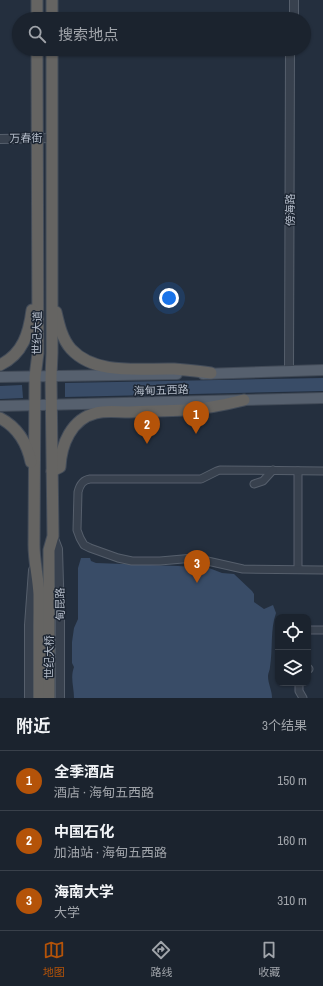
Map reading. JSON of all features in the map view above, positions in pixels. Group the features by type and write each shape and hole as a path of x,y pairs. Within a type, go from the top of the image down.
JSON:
{"highway":[{"path":"37,0 37,12"},
{"path":"52,0 52,12"},
{"name":"世纪大道","path":"37,56 38,354 35,377 34,559 44,616"},
{"name":"世纪大道","path":"44,616 49,550 52,536 52,56"},
{"path":"0,365 16,354 25,340 30,325 34,295 38,284"},
{"path":"52,288 55,294 55,307 65,340 78,355 88,361 100,366 116,368 185,370 211,374"},
{"path":"52,471 60,467 61,451 70,432 83,419 95,413 184,410 216,406 244,400"},
{"path":"0,418 8,423 19,434 27,447 30,462 34,467"},
{"name":"世纪大桥","path":"39,698 44,616"},
{"name":"世纪大桥","path":"44,616 49,698"}],"main road":[{"name":"海甸五西路","path":"0,377 211,374 323,370"},
{"name":"海甸五西路","path":"0,406 323,398"}],"street":[{"path":"290,0 290,12"},
{"path":"294,0 294,12"},
{"name":"傍海路","path":"290,56 291,371"},
{"name":"傍海路","path":"291,371 294,56"},
{"name":"万春街","path":"0,139 52,140"},
{"name":"万春街","path":"0,142 37,140"},
{"path":"323,471 299,473 220,473 206,480 200,481 90,482 84,485 81,492 80,530 86,542 91,546 124,558 160,558 192,555 250,568 323,567"},
{"path":"254,484 263,481 271,472"},
{"path":"299,473 323,475"},
{"path":"299,473 299,568"},
{"name":"甸昆路","path":"52,536 58,550 60,698"},
{"path":"29,698 29,625 34,559"},
{"path":"299,568 323,570"},
{"path":"311,629 323,629"},
{"path":"298,686 297,691 300,698"},
{"path":"298,686 299,691 303,698"}],"water":[{"path":"323,378 323,391 65,397 65,383"},
{"path":"22,385 23,398 0,399 0,386"},
{"path":"81,558 90,558 91,561 96,563 209,568 222,573 234,574 252,591 254,594 254,602 264,609 273,605 276,613 273,626 271,660 268,676 272,698 74,698 72,679 74,667 72,663 72,642 74,628 78,619 78,568"}],"place":[{"name":"全季酒店","path":"196,434"},
{"name":"中国石化","path":"147,444"},
{"name":"海南大学","path":"197,583"}]}
